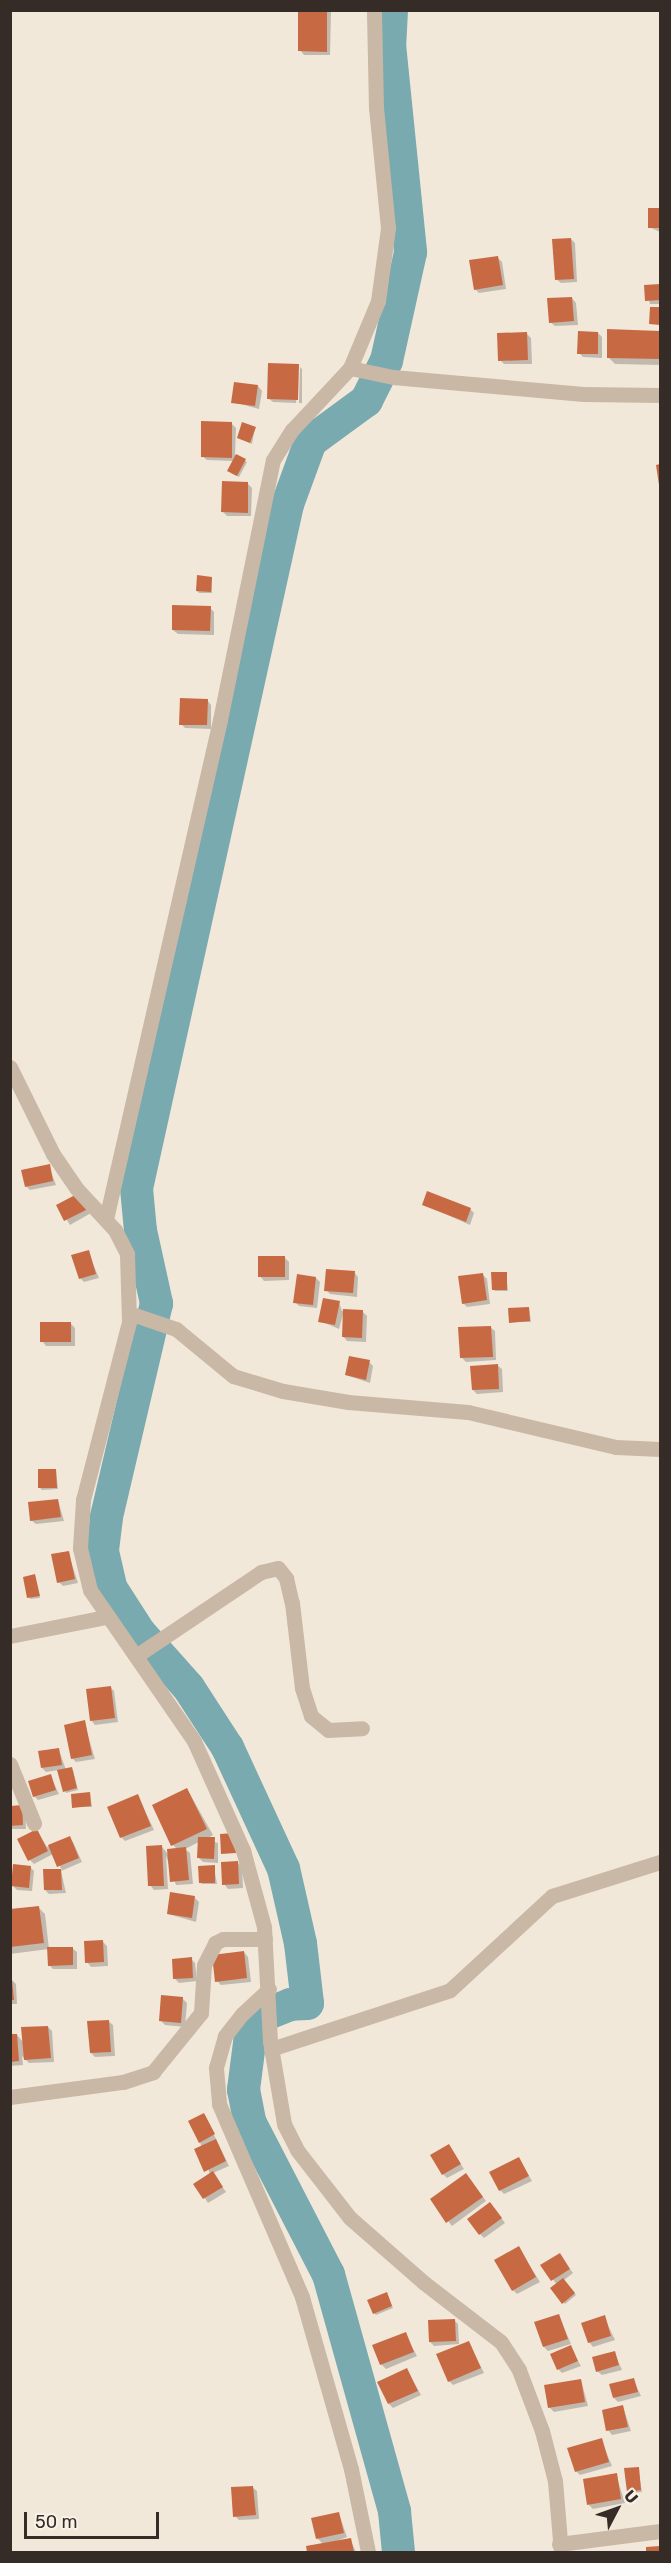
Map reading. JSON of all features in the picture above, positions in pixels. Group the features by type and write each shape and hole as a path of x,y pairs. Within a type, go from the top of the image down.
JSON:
{"street":[{"path":"106,1219 220,720 268,476 273,460 292,430 350,368 378,301 388,228 376,108 374,10"},
{"path":"350,368 393,377 583,394 660,395"},
{"path":"10,1067 53,1154 77,1189 106,1219 127,1254 134,1315 80,1526 85,1574 106,1617 138,1655 194,1741 223,1803 254,1882 265,1939 271,2045 284,2124 323,2187 350,2218 399,2262 492,2331 519,2370 555,2481 560,2548 660,2532"},
{"path":"134,1315 157,1320 176,1329 233,1376 283,1391 348,1402 468,1412 616,1447 660,1449"},
{"path":"138,1655 261,1572 278,1568 286,1578 292,1603 302,1688 311,1716 328,1730 362,1728"},
{"path":"10,1636 106,1617"},
{"path":"10,1764 34,1823"},
{"path":"271,2045 450,1990 552,1896 660,1862"},
{"path":"10,2097 123,2082 153,2072 201,2013 209,1950 223,1939 265,1939"},
{"path":"269,1989 242,2014 225,2036 216,2068 219,2104 302,2297 351,2469 368,2553"}],"building":[{"path":"298,10 327,10 327,52 298,51"},
{"path":"648,208 660,208 660,228 648,228"},
{"path":"571,238 574,279 555,280 552,239"},
{"path":"498,256 503,285 474,290 469,260"},
{"path":"660,284 660,300 645,301 644,285"},
{"path":"572,297 574,321 549,323 547,298"},
{"path":"650,307 660,307 660,325 649,324"},
{"path":"607,329 660,331 660,359 607,358"},
{"path":"578,331 598,332 598,354 577,354"},
{"path":"527,332 528,360 498,361 497,333"},
{"path":"268,363 299,364 298,400 267,399"},
{"path":"234,382 258,385 255,406 231,403"},
{"path":"201,421 232,422 232,458 201,457"},
{"path":"242,422 256,427 250,443 237,438"},
{"path":"236,454 246,459 237,476 227,471"},
{"path":"660,464 660,485 659,485 656,465"},
{"path":"222,481 248,482 248,513 221,512"},
{"path":"197,575 212,577 211,592 196,591"},
{"path":"172,605 211,606 210,631 172,630"},
{"path":"180,698 208,699 207,725 179,725"},
{"path":"50,1164 53,1181 25,1187 21,1170"},
{"path":"427,1191 471,1208 466,1222 422,1205"},
{"path":"79,1193 88,1209 64,1221 56,1205"},
{"path":"89,1250 96,1274 79,1279 71,1255"},
{"path":"258,1256 285,1256 285,1277 258,1277"},
{"path":"326,1269 355,1271 353,1293 324,1291"},
{"path":"491,1272 507,1272 507,1290 492,1290"},
{"path":"483,1273 487,1300 462,1304 458,1276"},
{"path":"297,1274 316,1277 313,1305 293,1303"},
{"path":"323,1298 340,1301 335,1325 318,1322"},
{"path":"529,1307 530,1321 509,1323 508,1308"},
{"path":"343,1309 363,1310 362,1338 342,1337"},
{"path":"40,1322 71,1322 71,1342 40,1342"},
{"path":"491,1326 493,1357 460,1358 458,1327"},
{"path":"349,1356 370,1360 366,1380 345,1375"},
{"path":"498,1364 499,1389 472,1390 470,1366"},
{"path":"38,1469 56,1469 57,1488 38,1488"},
{"path":"58,1499 61,1517 30,1521 28,1502"},
{"path":"69,1551 75,1579 57,1583 51,1554"},
{"path":"35,1574 40,1596 27,1598 23,1577"},
{"path":"111,1686 115,1718 90,1721 86,1689"},
{"path":"85,1720 92,1755 71,1759 64,1725"},
{"path":"59,1748 62,1765 41,1768 38,1751"},
{"path":"72,1767 77,1788 63,1792 57,1770"},
{"path":"51,1774 56,1790 33,1797 28,1781"},
{"path":"187,1788 207,1829 171,1846 152,1805"},
{"path":"90,1792 91,1806 72,1808 71,1794"},
{"path":"138,1794 151,1826 120,1838 107,1807"},
{"path":"22,1805 23,1825 10,1826 10,1806"},
{"path":"37,1829 48,1851 28,1861 17,1839"},
{"path":"234,1833 236,1853 221,1854 220,1834"},
{"path":"70,1836 79,1858 57,1867 48,1845"},
{"path":"198,1837 215,1837 214,1859 197,1858"},
{"path":"162,1845 164,1886 148,1886 146,1846"},
{"path":"186,1847 189,1880 170,1882 167,1849"},
{"path":"238,1861 239,1884 222,1885 221,1862"},
{"path":"13,1864 31,1866 29,1888 11,1886"},
{"path":"215,1865 215,1883 199,1883 198,1866"},
{"path":"43,1869 61,1869 62,1890 44,1890"},
{"path":"170,1892 195,1896 192,1918 167,1914"},
{"path":"39,1906 44,1943 10,1947 10,1909"},
{"path":"103,1940 104,1962 85,1963 84,1941"},
{"path":"47,1947 73,1947 73,1965 48,1966"},
{"path":"244,1951 247,1978 215,1982 212,1955"},
{"path":"192,1957 193,1978 173,1979 172,1959"},
{"path":"10,1980 12,1980 14,2000 10,2000"},
{"path":"161,1995 183,1997 181,2023 159,2021"},
{"path":"109,2020 111,2052 90,2053 87,2021"},
{"path":"48,2026 51,2058 24,2060 21,2027"},
{"path":"10,2034 17,2034 19,2061 10,2062"},
{"path":"204,2113 215,2134 199,2143 188,2121"},
{"path":"216,2139 226,2161 204,2172 194,2149"},
{"path":"449,2144 461,2164 442,2175 430,2155"},
{"path":"519,2157 529,2176 499,2191 489,2172"},
{"path":"213,2171 223,2187 203,2199 193,2184"},
{"path":"466,2173 483,2197 446,2223 430,2199"},
{"path":"490,2202 502,2218 479,2235 467,2219"},
{"path":"519,2246 536,2277 512,2291 494,2260"},
{"path":"560,2253 570,2269 551,2281 540,2265"},
{"path":"563,2278 575,2293 562,2304 550,2288"},
{"path":"387,2292 392,2306 373,2314 367,2300"},
{"path":"559,2314 568,2339 543,2347 534,2322"},
{"path":"605,2315 611,2336 588,2343 581,2323"},
{"path":"455,2319 456,2341 429,2342 428,2320"},
{"path":"406,2332 414,2352 380,2365 372,2345"},
{"path":"469,2341 481,2368 448,2382 436,2354"},
{"path":"571,2345 578,2361 557,2370 550,2354"},
{"path":"615,2351 619,2365 596,2372 592,2357"},
{"path":"407,2368 418,2391 388,2404 377,2382"},
{"path":"634,2378 638,2392 613,2398 609,2384"},
{"path":"581,2379 585,2402 548,2408 544,2385"},
{"path":"623,2405 628,2427 606,2431 602,2410"},
{"path":"602,2438 609,2462 575,2472 567,2448"},
{"path":"639,2467 641,2490 627,2492 624,2468"},
{"path":"617,2473 621,2499 587,2505 583,2479"},
{"path":"253,2486 256,2515 233,2517 231,2487"},
{"path":"339,2512 344,2533 316,2539 311,2518"},
{"path":"351,2538 354,2552 307,2552 306,2546"},
{"path":"660,2546 660,2552 646,2552 646,2547"}],"waterway":[{"path":"391,10 389,44 410,252 386,360 366,400 310,441 287,504 136,1188 140,1230 156,1303 106,1517 102,1551 110,1587 139,1632 188,1687 227,1747 283,1868 300,1943 307,2003 290,2004 252,2019 243,2089 249,2121 328,2274 394,2511 398,2552"}]}
